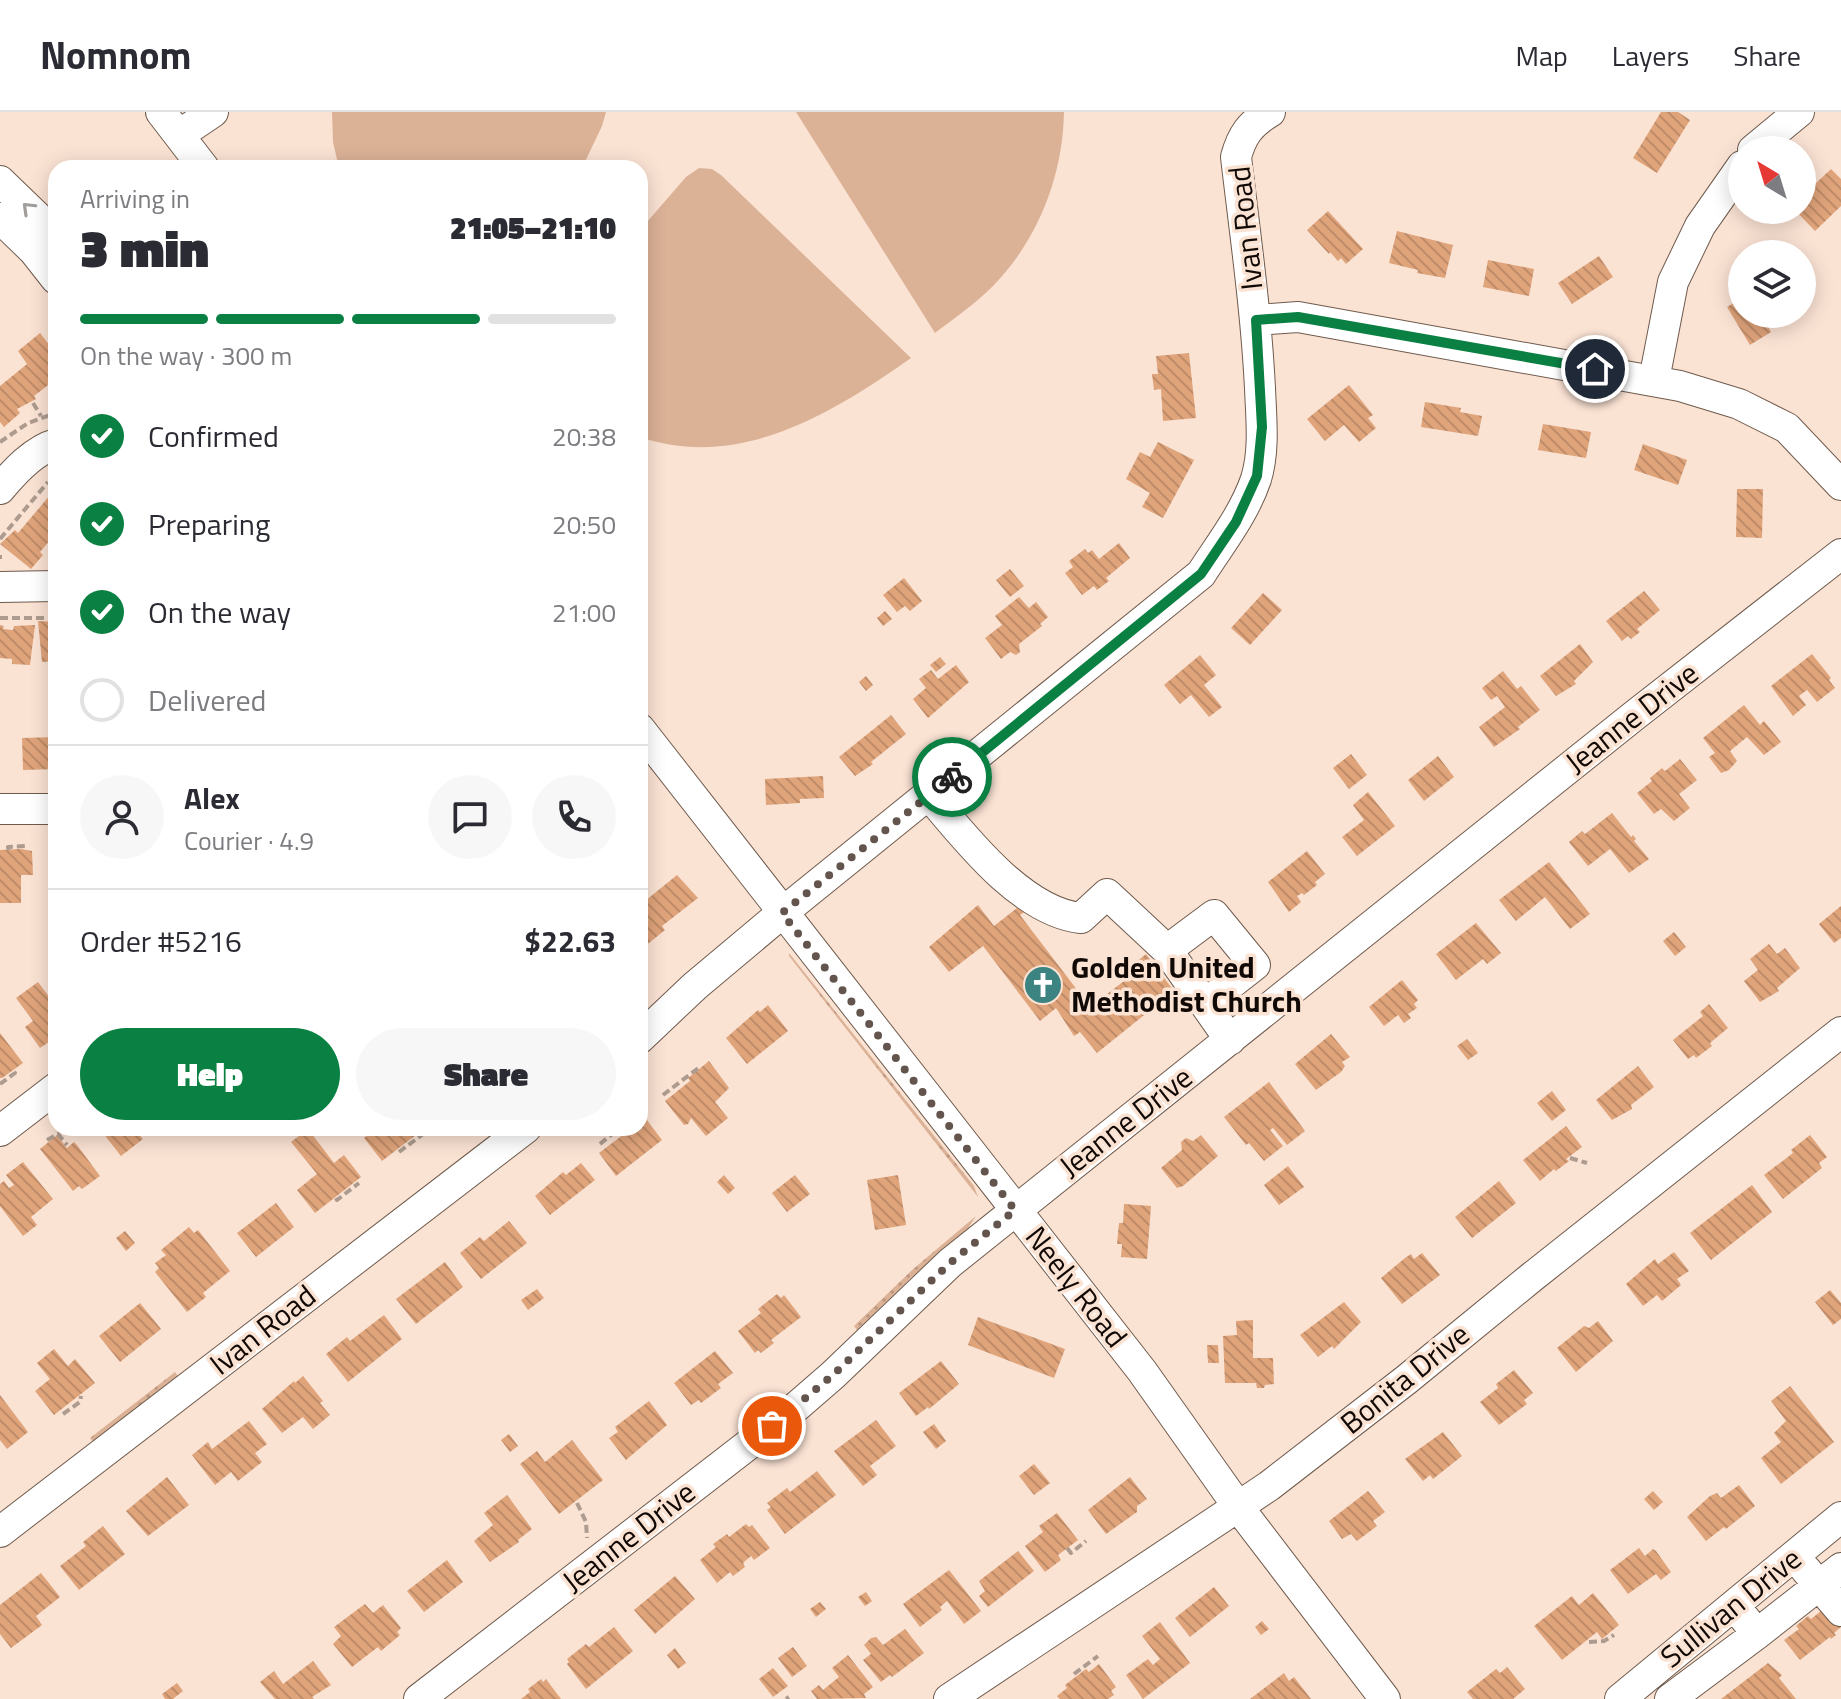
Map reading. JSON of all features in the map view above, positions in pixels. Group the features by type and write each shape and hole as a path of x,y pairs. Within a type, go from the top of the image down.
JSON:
{"street":[{"path":"198,160 170,124 213,112"},
{"name":"Ivan Road","path":"648,1030 695,986 782,913 1201,574 1236,522 1257,476 1262,427 1256,320 1236,157 1242,135 1255,121 1270,112"},
{"path":"1770,136 1799,112"},
{"path":"0,181 48,227"},
{"path":"1654,380 1673,282 1700,226 1728,186"},
{"path":"0,218 48,265"},
{"path":"1256,320 1298,317 1654,380 1722,398 1787,428 1841,485"},
{"path":"0,489 16,470 48,446"},
{"name":"Jeanne Drive","path":"419,1699 788,1414 950,1263 1647,705 1841,554"},
{"path":"1,567 48,583"},
{"name":"Neely Road","path":"648,739 1142,1371 1239,1508 1385,1699"},
{"path":"929,795 996,871 1027,896 1081,918 1107,894 1167,950 1230,1040"},
{"path":"0,809 48,809"},
{"path":"1167,950 1214,915 1255,965 1205,1004"},
{"name":"Bonita Drive","path":"949,1699 1239,1508 1406,1380 1841,1032"},
{"path":"0,1131 48,1094"},
{"name":"Ivan Road","path":"0,1532 516,1136"},
{"name":"Sullivan Drive","path":"1620,1699 1841,1517"},
{"path":"1795,1555 1830,1576 1841,1611"},
{"path":"1670,1699 1830,1576"},
{"path":"1734,1605 1757,1634"}],"path":[{"path":"33,403 41,416"},
{"path":"0,442 20,427 48,415"},
{"path":"0,539 48,482"},
{"path":"0,618 48,618"},
{"path":"9,850 8,847 26,846"},
{"path":"663,1095 701,1066"},
{"path":"0,1084 15,1073 13,1071"},
{"path":"47,1140 54,1136"},
{"path":"60,1136 67,1145"},
{"path":"399,1152 420,1136"},
{"path":"600,1144 610,1136"},
{"path":"1570,1158 1587,1163"},
{"path":"336,1198 359,1183"},
{"path":"63,1414 80,1402 81,1396"},
{"path":"577,1503 586,1522 587,1538"},
{"path":"1067,1548 1071,1553 1086,1541"},
{"path":"1589,1642 1604,1641 1614,1635"},
{"path":"1074,1674 1098,1656"}],"shaded area":[{"path":"332,112 606,112 586,160 337,160"},
{"path":"796,112 1064,112 1063,136 1045,206 1023,248 993,286 935,333"},
{"path":"699,168 712,169 721,175 911,358 850,398 783,431 713,447 677,446 648,439 648,221 686,177"},
{"path":"789,953 974,1186 978,1197 789,956"},
{"path":"976,1216 967,1230 857,1330 854,1326 912,1270"},
{"path":"175,1372 178,1376 93,1442 90,1438"}],"building":[{"path":"1661,112 1678,112 1690,120 1657,173 1633,158"},
{"path":"1831,169 1841,179 1841,206 1815,231 1808,224 1816,224 1816,183"},
{"path":"1328,211 1363,249 1346,264 1341,258 1338,261 1329,254 1307,230"},
{"path":"1397,231 1453,245 1445,278 1417,273 1418,270 1389,263"},
{"path":"1599,256 1613,277 1572,304 1558,283"},
{"path":"1488,260 1534,269 1529,296 1483,287"},
{"path":"1740,328 1769,328 1771,332 1750,345"},
{"path":"40,333 48,343 48,385 34,396 36,399 17,409 20,413 4,427 0,422 0,386 27,364 18,351"},
{"path":"1189,353 1196,418 1163,421 1161,389 1154,390 1152,374 1158,374 1156,356"},
{"path":"1349,385 1373,415 1368,418 1376,428 1359,442 1344,425 1325,441 1307,419"},
{"path":"1425,402 1461,408 1460,412 1482,416 1478,436 1421,427"},
{"path":"1543,424 1591,432 1586,458 1538,450"},
{"path":"1158,442 1194,460 1163,518 1142,507 1150,493 1126,479 1140,452 1150,457"},
{"path":"1643,444 1687,460 1678,485 1634,470"},
{"path":"1737,489 1763,489 1762,538 1736,537"},
{"path":"48,497 48,542 40,552 43,555 31,569 0,544 15,530 18,533"},
{"path":"1119,543 1130,558 1106,578 1109,581 1097,590 1094,586 1082,595 1065,573 1073,567 1069,561 1085,549 1088,553 1092,550 1099,559"},
{"path":"1010,569 1024,586 1010,597 996,580"},
{"path":"904,578 922,601 910,611 905,606 897,612 883,595"},
{"path":"1644,591 1660,610 1637,629 1640,632 1622,641 1606,621"},
{"path":"1263,593 1282,610 1250,645 1231,628"},
{"path":"1019,597 1029,608 1036,602 1048,617 1040,624 1042,626 1019,644 1020,652 1016,655 1010,652 1001,659 985,638 1002,625 995,616"},
{"path":"885,611 892,619 883,626 877,618"},
{"path":"38,621 48,622 48,662 42,662"},
{"path":"0,625 4,626 3,629 13,630 14,626 35,625 30,665 12,664 12,659 0,658"},
{"path":"1580,644 1593,662 1574,681 1576,684 1556,696 1540,676"},
{"path":"1812,654 1835,688 1817,702 1807,690 1799,696 1806,705 1793,716 1771,686"},
{"path":"1200,655 1216,675 1204,685 1222,707 1209,717 1191,695 1180,704 1164,685"},
{"path":"940,657 946,664 936,672 930,665"},
{"path":"956,665 969,682 928,718 913,699 926,688 919,679 931,670 938,679"},
{"path":"1503,671 1517,689 1521,686 1540,710 1494,747 1479,727 1505,707 1497,696 1491,700 1482,688"},
{"path":"866,676 873,685 866,691 859,682"},
{"path":"1744,705 1760,725 1764,721 1781,742 1764,755 1747,737 1730,751 1737,761 1721,773 1709,757 1715,753 1703,738"},
{"path":"891,715 906,734 855,776 839,757"},
{"path":"48,737 48,769 23,770 22,738"},
{"path":"1351,754 1367,775 1349,789 1333,768"},
{"path":"1438,756 1454,777 1424,801 1408,780"},
{"path":"1680,759 1697,780 1679,794 1690,808 1674,821 1661,809 1654,814 1637,793 1662,768 1665,771"},
{"path":"823,776 824,798 766,805 765,779"},
{"path":"1368,792 1395,826 1357,856 1342,837 1364,820 1353,805"},
{"path":"1612,813 1631,837 1633,835 1634,841 1649,859 1629,873 1610,849 1588,866 1569,842"},
{"path":"0,850 32,851 33,875 21,875 21,903 0,903"},
{"path":"1307,851 1325,874 1315,882 1317,885 1304,895 1297,896 1301,902 1289,912 1268,882"},
{"path":"1549,862 1590,914 1570,929 1545,897 1516,921 1499,900"},
{"path":"677,875 698,898 662,926 665,930 648,944 648,899"},
{"name":"Golden United Methodist Church","path":"978,905 994,926 1021,905 1026,911 1020,915 1081,995 1088,990 1098,1001 1128,978 1124,972 1146,954 1174,991 1097,1053 1080,1032 1074,1036 1056,1008 1040,1021 983,946 949,972 929,947"},
{"path":"1841,906 1841,938 1834,943 1819,924"},
{"path":"1476,923 1501,953 1487,964 1483,959 1456,980 1436,954"},
{"path":"1674,932 1686,947 1675,956 1663,941"},
{"path":"1769,944 1777,954 1785,948 1800,968 1777,988 1779,991 1760,1002 1744,981 1758,970 1750,959"},
{"path":"1402,980 1418,1000 1414,1004 1417,1008 1408,1014 1411,1018 1404,1023 1398,1015 1384,1026 1369,1007"},
{"path":"38,982 48,995 48,1042 40,1048 25,1027 33,1021 16,998"},
{"path":"1709,1004 1728,1028 1710,1043 1712,1046 1696,1058 1694,1055 1688,1059 1673,1040 1703,1016 1700,1012"},
{"path":"768,1005 788,1031 747,1064 726,1038"},
{"path":"0,1033 23,1063 2,1078 0,1078"},
{"path":"1331,1034 1350,1057 1342,1062 1345,1066 1341,1072 1316,1090 1295,1064"},
{"path":"1467,1039 1478,1053 1468,1060 1457,1046"},
{"path":"709,1061 729,1088 715,1102 728,1118 706,1136 691,1118 684,1125 665,1101"},
{"path":"1638,1066 1654,1087 1631,1105 1632,1109 1612,1120 1596,1100"},
{"path":"1269,1082 1305,1131 1287,1145 1273,1128 1270,1130 1283,1146 1264,1161 1249,1143 1246,1145 1224,1117"},
{"path":"1552,1091 1566,1110 1552,1121 1537,1103"},
{"path":"648,1122 662,1140 616,1176 599,1153 621,1136 648,1136"},
{"path":"1566,1126 1582,1147 1566,1159 1569,1161 1540,1181 1523,1160"},
{"path":"1201,1135 1218,1156 1177,1188 1161,1168 1182,1150 1181,1142 1186,1138 1193,1141"},
{"path":"1810,1135 1827,1157 1819,1163 1822,1168 1783,1199 1764,1175 1793,1153 1791,1150"},
{"path":"56,1136 67,1148 74,1142 100,1176 82,1189 79,1186 73,1191 40,1149"},
{"path":"105,1136 141,1136 143,1139 121,1156"},
{"path":"299,1136 313,1136 334,1163 344,1155 361,1177 315,1213 297,1190 317,1174 291,1142"},
{"path":"367,1136 415,1136 382,1161 364,1138"},
{"path":"23,1162 53,1199 31,1217 37,1225 23,1236 0,1206 0,1184 4,1181 9,1188 14,1185 6,1175"},
{"path":"581,1163 595,1180 550,1215 535,1196 563,1172 566,1175"},
{"path":"1288,1166 1304,1187 1279,1205 1264,1185"},
{"path":"724,1175 735,1188 728,1194 717,1182"},
{"path":"795,1175 810,1194 787,1212 772,1193"},
{"path":"898,1175 906,1225 875,1230 867,1180"},
{"path":"1499,1181 1516,1203 1472,1238 1455,1217"},
{"path":"1752,1185 1772,1212 1711,1260 1690,1233"},
{"path":"276,1203 294,1227 256,1257 237,1233"},
{"path":"1124,1204 1151,1206 1147,1259 1121,1257 1122,1244 1117,1244"},
{"path":"509,1221 527,1243 481,1279 460,1253 480,1237 484,1241"},
{"path":"189,1227 194,1233 198,1230 230,1271 203,1293 206,1297 187,1312 155,1272 159,1268 155,1263 166,1255 161,1250"},
{"path":"125,1231 135,1243 126,1251 116,1238"},
{"path":"1674,1252 1689,1271 1677,1279 1681,1285 1662,1301 1657,1295 1643,1306 1626,1284 1655,1259 1658,1264"},
{"path":"1422,1253 1440,1275 1402,1304 1381,1278 1411,1254 1414,1259"},
{"path":"445,1262 463,1287 416,1324 396,1299"},
{"path":"537,1289 544,1298 528,1310 521,1300"},
{"path":"1830,1290 1841,1303 1841,1319 1833,1325 1815,1302"},
{"path":"777,1294 781,1298 784,1295 801,1317 771,1340 774,1343 761,1353 758,1350 755,1353 738,1331 761,1313 758,1309"},
{"path":"1344,1302 1361,1322 1334,1349 1332,1346 1318,1357 1300,1335"},
{"path":"140,1303 161,1329 120,1362 99,1336"},
{"path":"384,1315 402,1339 348,1382 326,1354 347,1337 350,1341"},
{"path":"978,1317 1065,1349 1054,1378 968,1345"},
{"path":"1253,1320 1253,1358 1273,1358 1274,1384 1257,1388 1256,1383 1225,1383 1223,1336 1237,1335 1236,1321"},
{"path":"1598,1321 1613,1341 1576,1372 1557,1348 1584,1326 1589,1328"},
{"path":"1207,1345 1218,1345 1219,1363 1208,1363"},
{"path":"54,1349 68,1366 75,1359 95,1383 54,1415 35,1391 50,1379 37,1363"},
{"path":"715,1351 733,1373 718,1384 721,1388 701,1403 699,1400 691,1405 674,1383"},
{"path":"941,1361 959,1384 916,1416 899,1393"},
{"path":"1514,1370 1533,1393 1524,1400 1527,1404 1499,1425 1480,1402"},
{"path":"303,1376 330,1415 313,1429 303,1417 282,1433 262,1409"},
{"path":"1790,1386 1834,1442 1781,1484 1761,1458 1781,1442 1774,1433 1786,1421 1771,1401"},
{"path":"0,1395 28,1432 7,1449 0,1440"},
{"path":"649,1401 667,1425 626,1460 609,1438 618,1432 615,1427"},
{"path":"876,1420 896,1446 870,1466 877,1475 863,1486 834,1451"},
{"path":"249,1421 267,1444 255,1453 262,1462 238,1481 231,1472 215,1485 192,1455 208,1442 212,1449"},
{"path":"934,1424 946,1441 936,1449 923,1432"},
{"path":"1443,1432 1462,1456 1433,1479 1430,1475 1423,1481 1405,1459"},
{"path":"509,1434 518,1446 510,1452 501,1440"},
{"path":"572,1440 603,1480 559,1514 520,1464 537,1451 545,1462"},
{"path":"1034,1464 1050,1483 1034,1495 1019,1476"},
{"path":"817,1471 836,1495 785,1534 767,1510 771,1507 767,1503 787,1488 790,1492"},
{"path":"167,1477 189,1505 148,1536 126,1511"},
{"path":"1130,1477 1147,1499 1137,1506 1137,1512 1106,1534 1088,1510"},
{"path":"1739,1485 1755,1506 1706,1541 1687,1517 1710,1496 1717,1493 1721,1498"},
{"path":"1368,1491 1385,1512 1373,1521 1377,1526 1357,1541 1351,1534 1342,1539 1329,1521"},
{"path":"1653,1491 1663,1502 1654,1510 1644,1499"},
{"path":"507,1495 532,1529 490,1562 474,1541 493,1525 484,1513"},
{"path":"1057,1513 1078,1540 1058,1555 1061,1560 1045,1572 1025,1546 1043,1532 1039,1526"},
{"path":"746,1524 749,1527 752,1525 770,1548 754,1560 751,1556 743,1563 745,1567 733,1576 730,1572 717,1583 700,1560 716,1547 713,1544"},
{"path":"103,1526 125,1554 79,1590 60,1566 86,1546 83,1542"},
{"path":"1639,1548 1645,1556 1653,1549 1656,1551 1671,1572 1661,1580 1656,1574 1628,1594 1610,1570"},
{"path":"1018,1551 1034,1571 988,1607 979,1596 985,1591 979,1581"},
{"path":"447,1560 463,1582 424,1612 407,1591"},
{"path":"949,1570 981,1611 964,1624 947,1601 940,1607 942,1610 920,1627 903,1604"},
{"path":"41,1573 60,1597 36,1616 42,1625 11,1648 0,1634 0,1605"},
{"path":"675,1576 695,1599 655,1634 634,1610"},
{"path":"1214,1587 1229,1606 1190,1637 1175,1618"},
{"path":"866,1592 872,1601 865,1606 858,1597"},
{"path":"1593,1593 1619,1625 1602,1639 1597,1632 1562,1660 1534,1626 1572,1596 1579,1605"},
{"path":"820,1602 826,1609 816,1617 810,1609"},
{"path":"365,1604 373,1613 383,1605 401,1628 397,1632 400,1635 381,1651 378,1647 352,1667 333,1644 341,1636 334,1627"},
{"path":"1826,1607 1841,1627 1834,1633 1836,1635 1800,1660 1784,1640 1799,1629 1796,1626 1808,1616 1811,1619"},
{"path":"1262,1621 1269,1629 1261,1635 1255,1627"},
{"path":"1160,1622 1190,1663 1143,1699 1126,1675 1148,1659 1153,1665 1160,1659 1142,1636"},
{"path":"614,1627 633,1651 586,1689 567,1664 567,1659 586,1644 589,1647"},
{"path":"905,1629 924,1653 881,1682 863,1660 871,1654 864,1645 876,1637 883,1645"},
{"path":"793,1647 807,1666 792,1677 778,1658"},
{"path":"675,1648 686,1663 678,1669 667,1655"},
{"path":"848,1655 873,1687 864,1694 866,1698 817,1699 811,1691 819,1685 823,1690 839,1677 832,1668"},
{"path":"313,1661 331,1685 312,1697 314,1699 275,1699 260,1682 274,1671 283,1684"},
{"path":"1768,1663 1782,1675 1779,1678 1796,1699 1721,1699"},
{"path":"1099,1664 1116,1687 1111,1691 1114,1695 1108,1699 1060,1699 1057,1696 1067,1688 1065,1685 1086,1669 1089,1672"},
{"path":"1507,1667 1525,1689 1513,1699 1473,1699 1467,1692 1496,1669 1500,1673"},
{"path":"773,1668 788,1686 773,1697 759,1679"},
{"path":"1284,1673 1289,1681 1294,1677 1311,1699 1250,1699"},
{"path":"541,1679 543,1682 546,1679 561,1699 521,1699 530,1692 528,1689"},
{"path":"177,1683 183,1691 173,1699 165,1699 162,1694"}],"way so far":[{"path":"772,1426 833,1375 950,1263 1015,1210 782,913 952,777"}],"place":[{"name":"Golden United Methodist Church","path":"1043,985"}],"route":[{"path":"952,777 1201,574 1236,522 1257,476 1260,454 1262,427 1256,320 1298,317 1595,369"}]}
